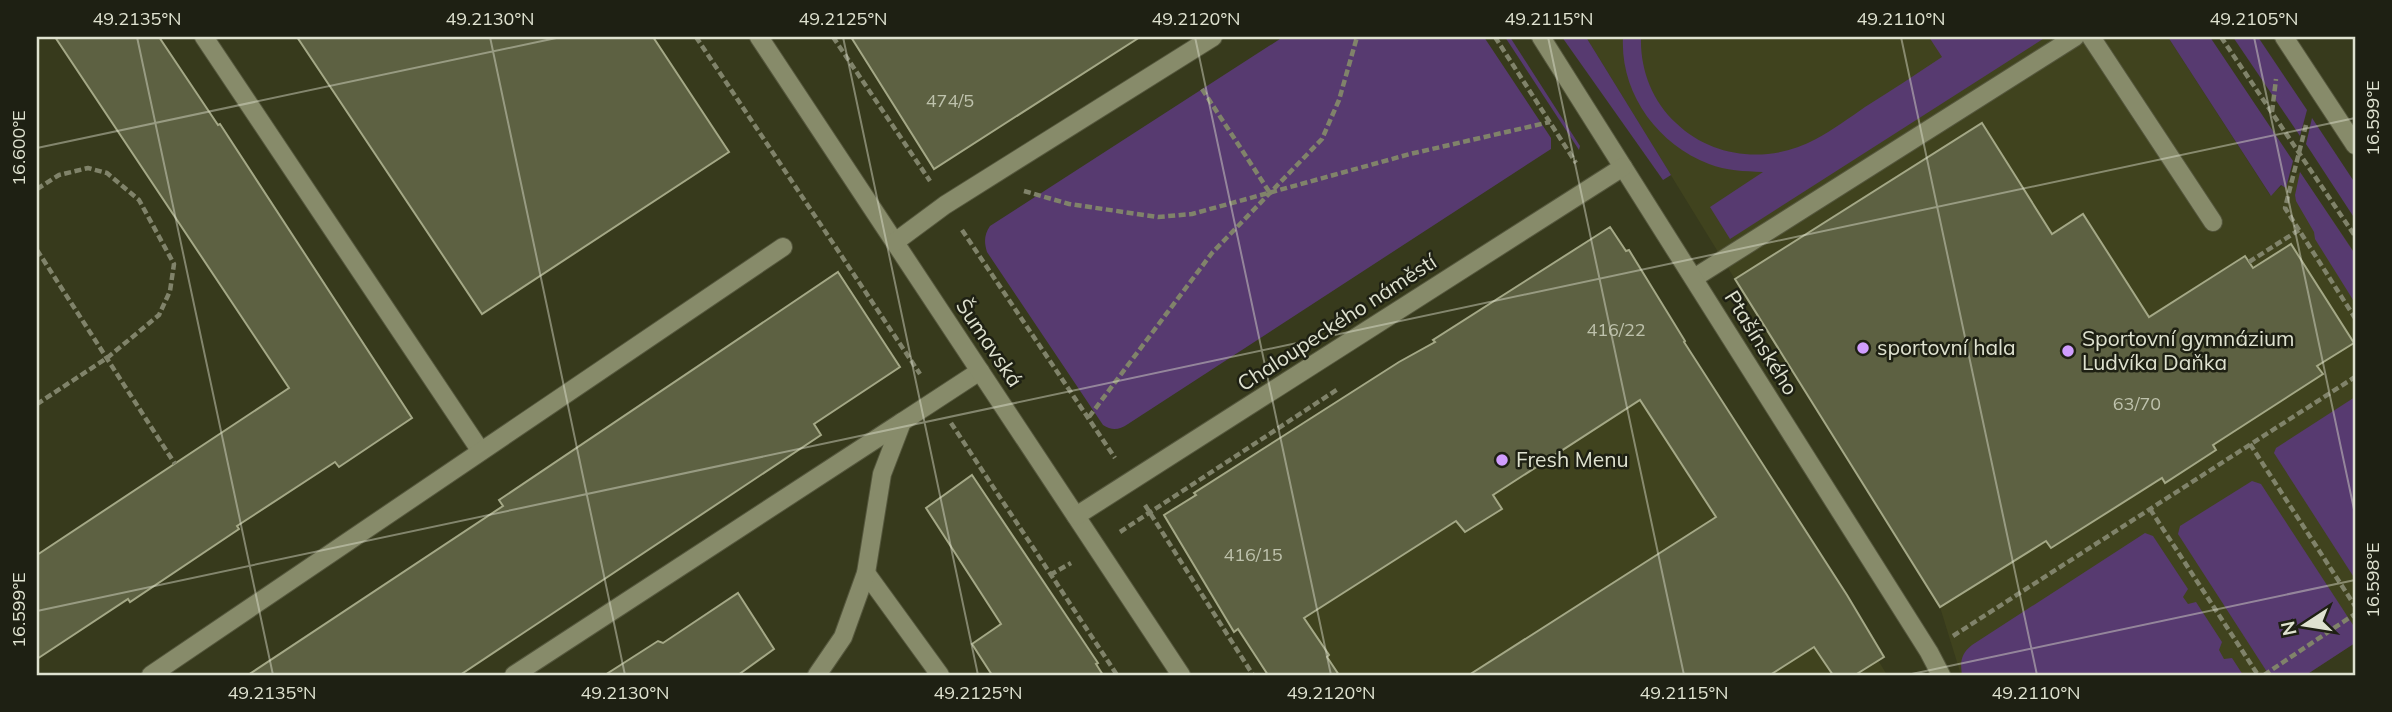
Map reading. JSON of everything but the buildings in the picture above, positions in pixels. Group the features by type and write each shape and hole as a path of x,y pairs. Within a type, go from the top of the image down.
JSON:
{"street":[{"path":"204,37 480,450"},
{"name":"Šumavská","path":"759,37 1181,675"},
{"path":"895,242 945,205 1213,37"},
{"name":"Ptašínského","path":"1541,37 1941,675"},
{"path":"1694,278 2075,37"},
{"path":"2091,37 2213,222"},
{"path":"2284,37 2355,145"},
{"name":"Chaloupeckého náměstí","path":"1076,516 1622,167"},
{"path":"151,675 783,247"},
{"path":"514,675 980,371"},
{"path":"817,675 843,637 866,573 882,474 902,422"},
{"path":"866,573 940,675"}],"path":[{"path":"696,37 1117,675"},
{"path":"833,37 1119,465"},
{"path":"1088,417 1212,253 1322,139 1339,100 1357,37"},
{"path":"1495,37 1578,166"},
{"path":"2221,37 2355,236"},
{"path":"2272,113 2276,78"},
{"path":"1202,89 1270,193"},
{"path":"2309,114 2285,208 2355,318"},
{"path":"986,180 1069,204 1158,218 1192,214 1410,154 1550,122"},
{"path":"37,189 59,174 88,168 107,173 139,200 174,264 170,291 159,314 107,358 37,404"},
{"path":"2249,262 2299,230"},
{"path":"37,250 175,464"},
{"path":"1929,652 2355,377"},
{"path":"2250,444 2355,606"},
{"path":"1143,502 1253,675"},
{"path":"2150,509 2258,675"},
{"path":"2264,675 2355,614"}],"shaded area":[{"path":"1283,37 1484,37 1551,138 1551,149 1122,428 1106,427 987,252 987,232 990,226"},
{"path":"1505,37 1510,37 1580,146 1579,150"},
{"path":"1562,37 1586,37 1671,175 1663,180"},
{"name":"Sportovní gymnázium Ludvíka Daňka","path":"1586,37 2168,37 2270,195 2300,172 2355,253 2355,643 2306,675 1961,675 1940,607"},
{"path":"1623,37 1641,37 1649,84 1660,105 1676,123 1707,144 1743,154 1762,154 1799,147 1816,139 1942,57 1929,37 2046,37 1730,239 1710,207 1763,172 1709,164 1673,144 1658,130 1635,97 1624,58"},
{"path":"2168,37 2210,37 2293,161 2286,188 2281,185 2271,196"},
{"path":"2233,37 2258,37 2307,110 2300,136"},
{"path":"2312,118 2355,183 2355,219 2306,144"},
{"path":"2300,172 2355,254 2355,303 2315,239 2314,232 2296,201"},
{"path":"1610,227 1626,251 1629,250 1697,363 1847,595 1884,657 1878,660 1887,675 1268,675 1238,630 1234,632 1164,515 1195,495 1194,493 1304,422 1305,425 1334,407 1332,405"},
{"path":"2355,397 2355,579 2274,453 2276,448"},
{"path":"2252,481 2261,484 2355,628 2355,643 2306,675 2269,675 2178,534 2180,526"},
{"path":"2145,533 2153,536 2188,589 2183,597 2188,604 2196,602 2222,642 2219,650 2224,659 2232,658 2243,675 1962,675 1962,658 1972,645"}],"place":[{"name":"sportovní hala","path":"1863,348"},
{"name":"Sportovní gymnázium Ludvíka Daňka","path":"2068,351"},
{"name":"Fresh Menu","path":"1502,460"}]}
